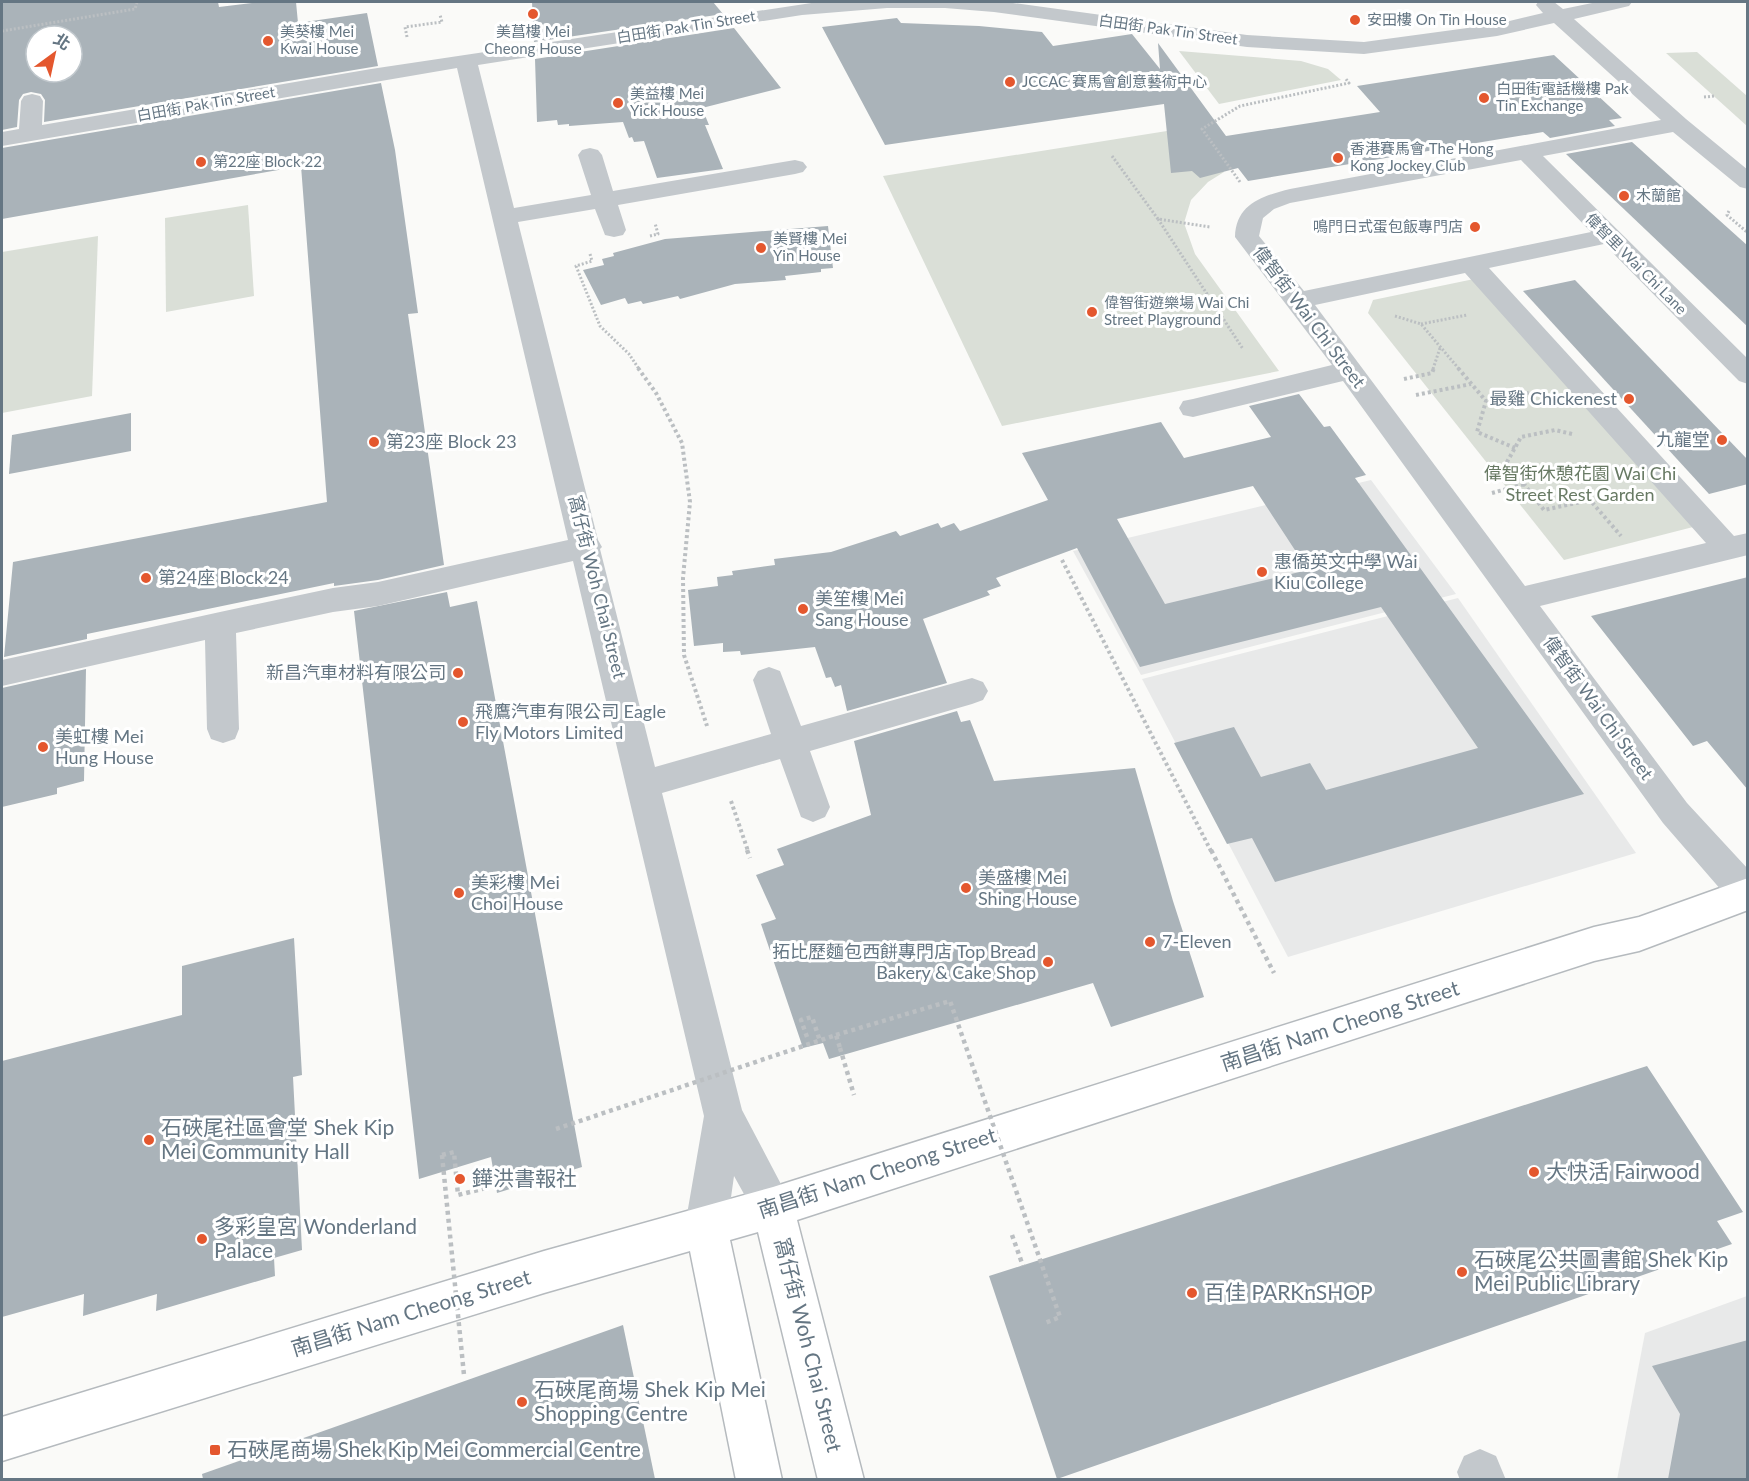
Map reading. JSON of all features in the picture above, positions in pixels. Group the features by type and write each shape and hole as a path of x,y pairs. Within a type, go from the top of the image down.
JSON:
{"main road":[{"name":"南昌街 Nam Cheong Street","path":"2,1439 544,1272 773,1207 1561,955 1639,934 1747,894"},
{"name":"窩仔街 Woh Chai Street","path":"773,1207 841,1479"},
{"name":"窩仔街 Woh Chai Street","path":"706,1226 759,1479"}],"street":[{"name":"白田街 Pak Tin Street","path":"2,139 781,7 945,2 994,6 1247,41 1364,48 1497,30 1550,8 1622,2"},
{"path":"1550,8 1678,124 1748,182"},
{"name":"窩仔街 Woh Chai Street","path":"466,60 587,547 724,1116 773,1207"},
{"path":"30,134 32,101"},
{"name":"偉智街 Wai Chi Street","path":"1678,124 1268,202 1254,212 1246,224 1247,237 1298,300 1675,813 1747,894"},
{"name":"偉智里 Wai Chi Lane","path":"1526,152 1607,236 1748,375"},
{"path":"590,155 614,230"},
{"path":"505,217 795,167"},
{"path":"1298,300 1607,236"},
{"path":"1470,263 1738,546 1518,600"},
{"path":"1193,408 1350,370"},
{"path":"2,673 220,624 333,600 378,594 587,547"},
{"path":"220,624 223,729"},
{"path":"769,680 813,807"},
{"path":"644,784 972,691"},
{"name":"窩仔街 Woh Chai Street","path":"706,1226 724,1116"}],"path":[{"path":"2,31 135,9 137,2"},
{"path":"407,37 405,27 442,22 440,15"},
{"path":"1244,187 1202,129 1240,105 1349,83 1342,75"},
{"path":"1112,156 1158,219 1243,349"},
{"path":"647,237 658,234 650,202 691,195 688,185"},
{"path":"1730,209 1727,215 1748,233"},
{"path":"1158,219 1210,226"},
{"path":"590,252 592,261 576,266 600,326 629,354 656,393 682,443 690,502 683,578 684,655 750,858"},
{"path":"1391,315 1421,324 1486,402"},
{"path":"1402,380 1432,374 1440,347"},
{"path":"1414,396 1471,384"},
{"path":"1486,402 1529,393 1540,396"},
{"path":"1486,402 1477,432 1515,448"},
{"path":"1570,434 1571,425"},
{"path":"1580,436 1555,430 1521,437 1507,462 1544,510 1590,500 1627,543"},
{"path":"1492,493 1525,484"},
{"path":"1062,560 1274,973"},
{"path":"556,1129 836,1035 950,1001 1060,1317 1045,1323"},
{"path":"807,1037 801,1020 812,1017 820,1041"},
{"path":"836,1035 854,1095"},
{"path":"464,1376 442,1155 454,1152 458,1195 486,1188"},
{"path":"1012,1235 1023,1266"}],"shaded area":[{"name":"惠僑英文中學 Wai Kiu College","path":"1371,480 1456,594 1141,675 1073,551"},
{"path":"1458,598 1636,853 1288,957 1142,679"},
{"path":"1747,1296 1747,1479 1617,1480 1645,1333"}],"green space":[{"path":"1179,51 1301,61 1328,69 1341,80 1219,104"},
{"path":"1697,52 1747,96 1747,126 1666,53"},
{"name":"偉智街遊樂場 Wai Chi Street Playground","path":"1192,127 1224,172 1208,182 1191,200 1184,223 1195,254 1279,371 1002,426 883,176"},
{"path":"248,205 254,296 166,312 165,218"},
{"path":"98,236 92,396 2,413 2,252"},
{"name":"偉智街休憩花園 Wai Chi Street Rest Garden","path":"1474,279 1697,526 1564,560 1368,313 1373,300"}],"building":[{"path":"2,2 218,2 219,7 261,2 296,2 298,23 367,13 378,66 44,122 45,100 41,94 31,92 23,94 19,100 17,127 2,130"},
{"path":"532,2 713,2 723,14 534,42"},
{"path":"897,18 901,23 979,26 1042,32 1053,46 1132,34 1160,69 1158,43 1226,136 1380,112 1357,86 1554,55 1622,118 1609,120 1615,126 1550,138 1543,132 1248,181 1238,168 1200,178 1192,171 1171,173 1164,104 885,145 822,27"},
{"path":"734,28 781,88 702,108 709,125 705,125 723,169 657,178 644,141 634,142 632,137 629,138 623,122 569,126 569,124 558,125 557,120 537,122 535,59"},
{"path":"381,83 395,150 418,313 408,314 444,565 378,580 334,586 334,583 87,634 87,639 4,657 13,562 327,502 301,166 2,219 2,148"},
{"path":"1632,142 1748,246 1748,327 1566,154"},
{"name":"美賢樓 Mei Yin House","path":"828,226 833,268 821,269 821,272 785,276 786,280 735,284 680,299 678,296 643,304 641,301 628,304 625,298 601,305 583,270 604,265 602,259 614,256 613,253 665,239"},
{"path":"1575,280 1748,460 1748,484 1709,494 1523,291"},
{"path":"1299,394 1324,427 1330,426 1366,475 1355,478 1584,794 1275,882 1252,838 1227,844 1174,743 1234,727 1261,777 1310,763 1326,790 1478,748 1381,607 1140,667 1077,548 996,578 1001,586 987,591 990,595 923,619 947,683 847,711 841,685 835,687 831,677 826,678 815,647 741,655 740,651 723,652 723,643 694,646 688,590 718,586 717,577 733,575 732,571 775,565 774,559 831,552 896,531 900,536 938,523 941,528 954,523 960,531 1048,500 1022,453 1161,422 1184,458 1271,437 1249,406","holes":["1253,486 1308,570 1165,604 1117,519"]},
{"path":"131,413 131,451 9,474 12,435"},
{"path":"1748,577 1748,790 1707,741 1693,746 1591,616"},
{"name":"美彩樓 Mei Choi House","path":"447,592 450,607 477,601 582,1167 497,1193 491,1157 419,1179 354,611"},
{"name":"美虹樓 Mei Hung House","path":"86,669 84,781 57,788 57,794 2,807 2,688"},
{"name":"美盛樓 Mei Shing House","path":"957,711 961,722 970,720 994,781 1135,768 1173,901 1204,997 1111,1027 1093,983 829,1059 823,1043 803,1048 761,924 776,919 756,875 784,865 777,849 871,815 854,741"},
{"name":"石硤尾社區會堂 Shek Kip Mei Community Hall","path":"294,938 302,1075 293,1077 302,1250 274,1258 275,1276 156,1311 157,1294 83,1316 84,1294 2,1317 2,1061 182,1015 182,966"},
{"path":"1647,1066 1743,1212 1717,1221 1732,1244 1057,1479 989,1276"},
{"name":"石硤尾商場 Shek Kip Mei Shopping Centre","path":"623,1325 655,1479 203,1479 202,1474"},
{"path":"1748,1340 1748,1479 1668,1479 1680,1414 1652,1366"}],"place":[{"name":"美菖樓 Mei Cheong House","path":"533,14"},
{"name":"安田樓 On Tin House","path":"1355,20"},
{"name":"美葵樓 Mei Kwai House","path":"268,41"},
{"name":"JCCAC 賽馬會創意藝術中心","path":"1010,82"},
{"name":"白田街電話機樓 Pak Tin Exchange","path":"1484,98"},
{"name":"美益樓 Mei Yick House","path":"618,103"},
{"name":"香港賽馬會 The Hong Kong Jockey Club","path":"1338,158"},
{"name":"第22座 Block 22","path":"201,162"},
{"name":"木蘭館","path":"1624,196"},
{"name":"鳴門日式蛋包飯專門店","path":"1475,227"},
{"name":"美賢樓 Mei Yin House","path":"761,248"},
{"name":"偉智街遊樂場 Wai Chi Street Playground","path":"1092,312"},
{"name":"最雞 Chickenest","path":"1629,399"},
{"name":"九龍堂","path":"1722,440"},
{"name":"第23座 Block 23","path":"374,442"},
{"name":"惠僑英文中學 Wai Kiu College","path":"1262,572"},
{"name":"第24座 Block 24","path":"146,578"},
{"name":"美笙樓 Mei Sang House","path":"803,609"},
{"name":"新昌汽車材料有限公司","path":"458,673"},
{"name":"飛鷹汽車有限公司 Eagle Fly Motors Limited","path":"463,722"},
{"name":"美虹樓 Mei Hung House","path":"43,747"},
{"name":"美盛樓 Mei Shing House","path":"966,888"},
{"name":"美彩樓 Mei Choi House","path":"459,893"},
{"name":"7-Eleven","path":"1150,942"},
{"name":"拓比歷麵包西餅專門店 Top Bread Bakery & Cake Shop","path":"1048,962"},
{"name":"石硤尾社區會堂 Shek Kip Mei Community Hall","path":"149,1140"},
{"name":"大快活 Fairwood","path":"1534,1172"},
{"name":"鏵洪書報社","path":"460,1179"},
{"name":"多彩皇宮 Wonderland Palace","path":"202,1239"},
{"name":"石硤尾公共圖書館 Shek Kip Mei Public Library","path":"1462,1272"},
{"name":"百佳 PARKnSHOP","path":"1192,1293"},
{"name":"石硤尾商場 Shek Kip Mei Shopping Centre","path":"522,1402"},
{"name":"石硤尾商場 Shek Kip Mei Commercial Centre","path":"215,1450"}]}
